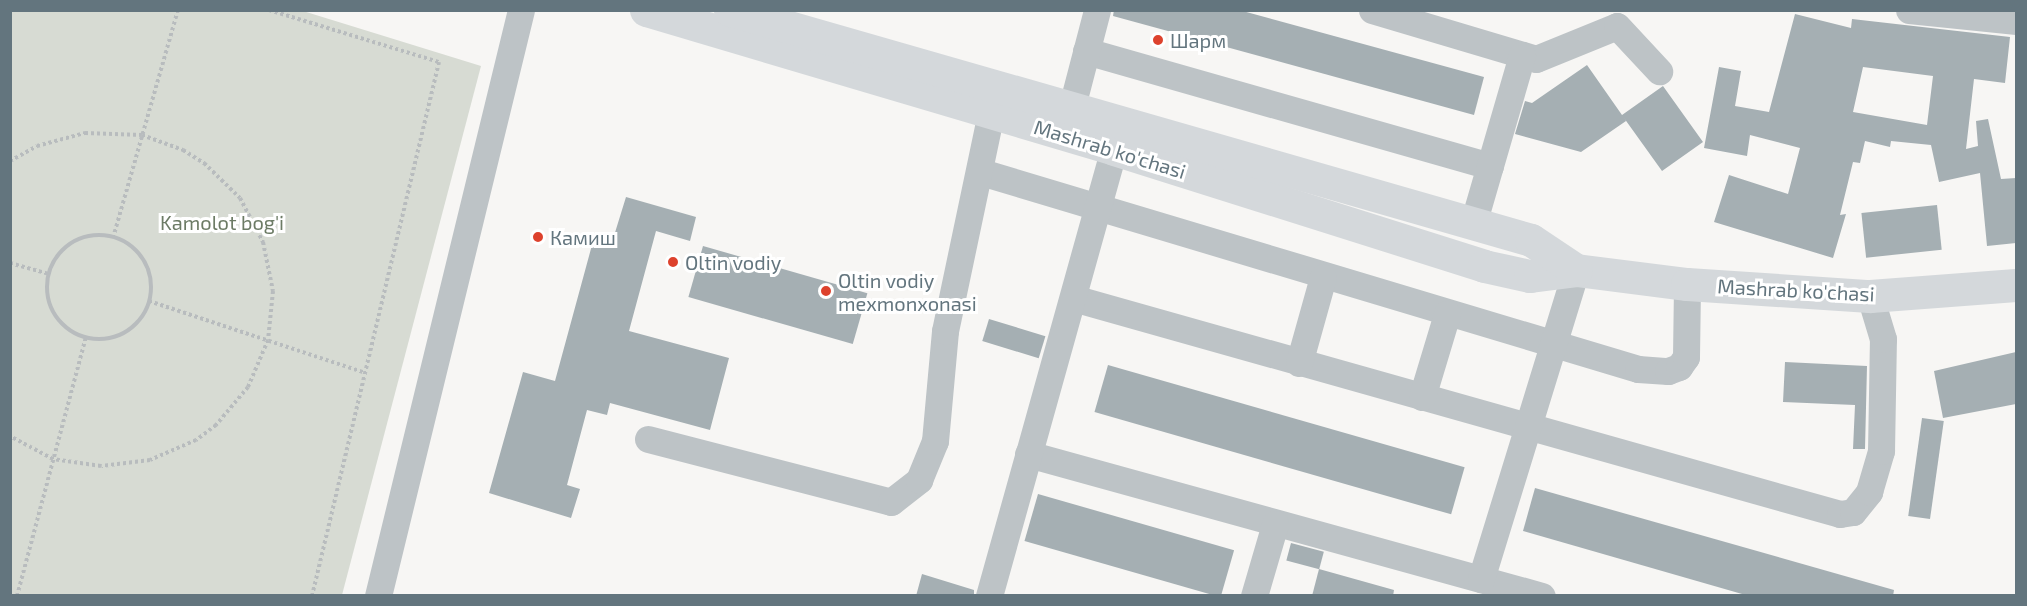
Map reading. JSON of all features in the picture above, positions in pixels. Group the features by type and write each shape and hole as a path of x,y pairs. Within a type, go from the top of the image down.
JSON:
{"main road":[{"name":"Mashrab ko'chasi","path":"646,10 910,76 1071,110 1531,240 1576,270"},
{"name":"Mashrab ko'chasi","path":"730,10 910,76 991,112 1484,266 1530,276 1576,270 1687,284 1870,296 2016,285"}],"street":[{"path":"378,596 521,10"},
{"path":"1071,110 1097,10"},
{"path":"1372,10 1536,59 1617,26 1659,70"},
{"path":"1909,10 2016,21"},
{"path":"1086,51 1490,166"},
{"path":"1473,224 1522,55"},
{"path":"648,439 891,501 919,480 935,441 945,331 981,172 991,112"},
{"path":"989,596 1073,298 1096,206 1114,149"},
{"path":"981,172 1553,346 1638,369 1668,371 1679,367 1686,357 1687,284"},
{"path":"1481,579 1576,270"},
{"path":"1299,363 1323,277"},
{"path":"1073,298 1840,514 1853,512 1869,492 1881,451 1883,339 1870,296"},
{"path":"1422,397 1447,314"},
{"path":"1028,454 1542,596"},
{"path":"1254,596 1275,524"}],"path":[{"path":"113,238 178,10"},
{"path":"269,10 439,62 312,596"},
{"path":"10,161 61,137 110,132 142,135 204,164 240,198 253,220 271,275 272,316 268,340 248,387 216,425 196,440 150,460 126,465 101,466 53,459 10,436"},
{"path":"86,237 113,238 136,251 144,262 149,274 149,301 136,324 125,332 106,339 86,338 63,324 54,313 47,287 49,274 63,251 73,243 86,237"},
{"path":"10,263 49,274"},
{"path":"149,301 365,373"},
{"path":"17,596 86,338"}],"green space":[{"name":"Kamolot bog'i","path":"10,11 303,11 481,66 342,595 11,595"}],"building":[{"path":"1114,10 1239,10 1484,77 1474,115 1113,16"},
{"path":"1795,14 1851,28 1852,19 2010,37 2005,83 1974,79 1966,149 1978,146 1976,121 1988,119 2001,179 2016,178 2016,243 1987,246 1980,173 1939,182 1931,145 1891,141 1890,147 1865,141 1860,163 1853,162 1840,215 1846,214 1833,258 1714,222 1729,175 1788,194 1800,148 1750,135 1747,156 1704,148 1719,67 1741,71 1735,106 1769,112","holes":["1863,67 1933,76 1927,125 1853,112"]},
{"path":"1587,65 1622,115 1663,86 1703,142 1662,171 1624,118 1626,121 1581,152 1515,134 1525,101 1532,103"},
{"path":"626,197 696,217 690,241 656,231 629,331 729,358 710,430 610,403 607,415 587,410 567,485 580,489 571,518 489,493 523,372 555,381 595,234 613,239"},
{"path":"1937,205 1942,250 1866,258 1861,213"},
{"path":"703,246 867,293 853,344 688,297"},
{"path":"989,319 1045,336 1039,358 982,341"},
{"path":"2016,352 2016,404 1943,418 1934,371"},
{"path":"1785,362 1867,366 1865,449 1853,449 1855,405 1783,402"},
{"path":"1108,365 1465,467 1451,514 1094,412"},
{"path":"1922,418 1944,421 1930,519 1908,516"},
{"path":"1535,488 1894,590 1893,596 1749,596 1523,531"},
{"path":"1038,494 1234,550 1221,596 1216,596 1024,541"},
{"path":"1291,543 1324,552 1319,569 1286,560"},
{"path":"1319,569 1394,590 1393,596 1312,596"},
{"path":"922,574 974,590 974,596 916,596"}],"place":[{"name":"Шарм","path":"1158,40"},
{"name":"Камиш","path":"538,237"},
{"name":"Oltin vodiy","path":"673,262"},
{"name":"Oltin vodiy mexmonxonasi","path":"826,291"}]}
